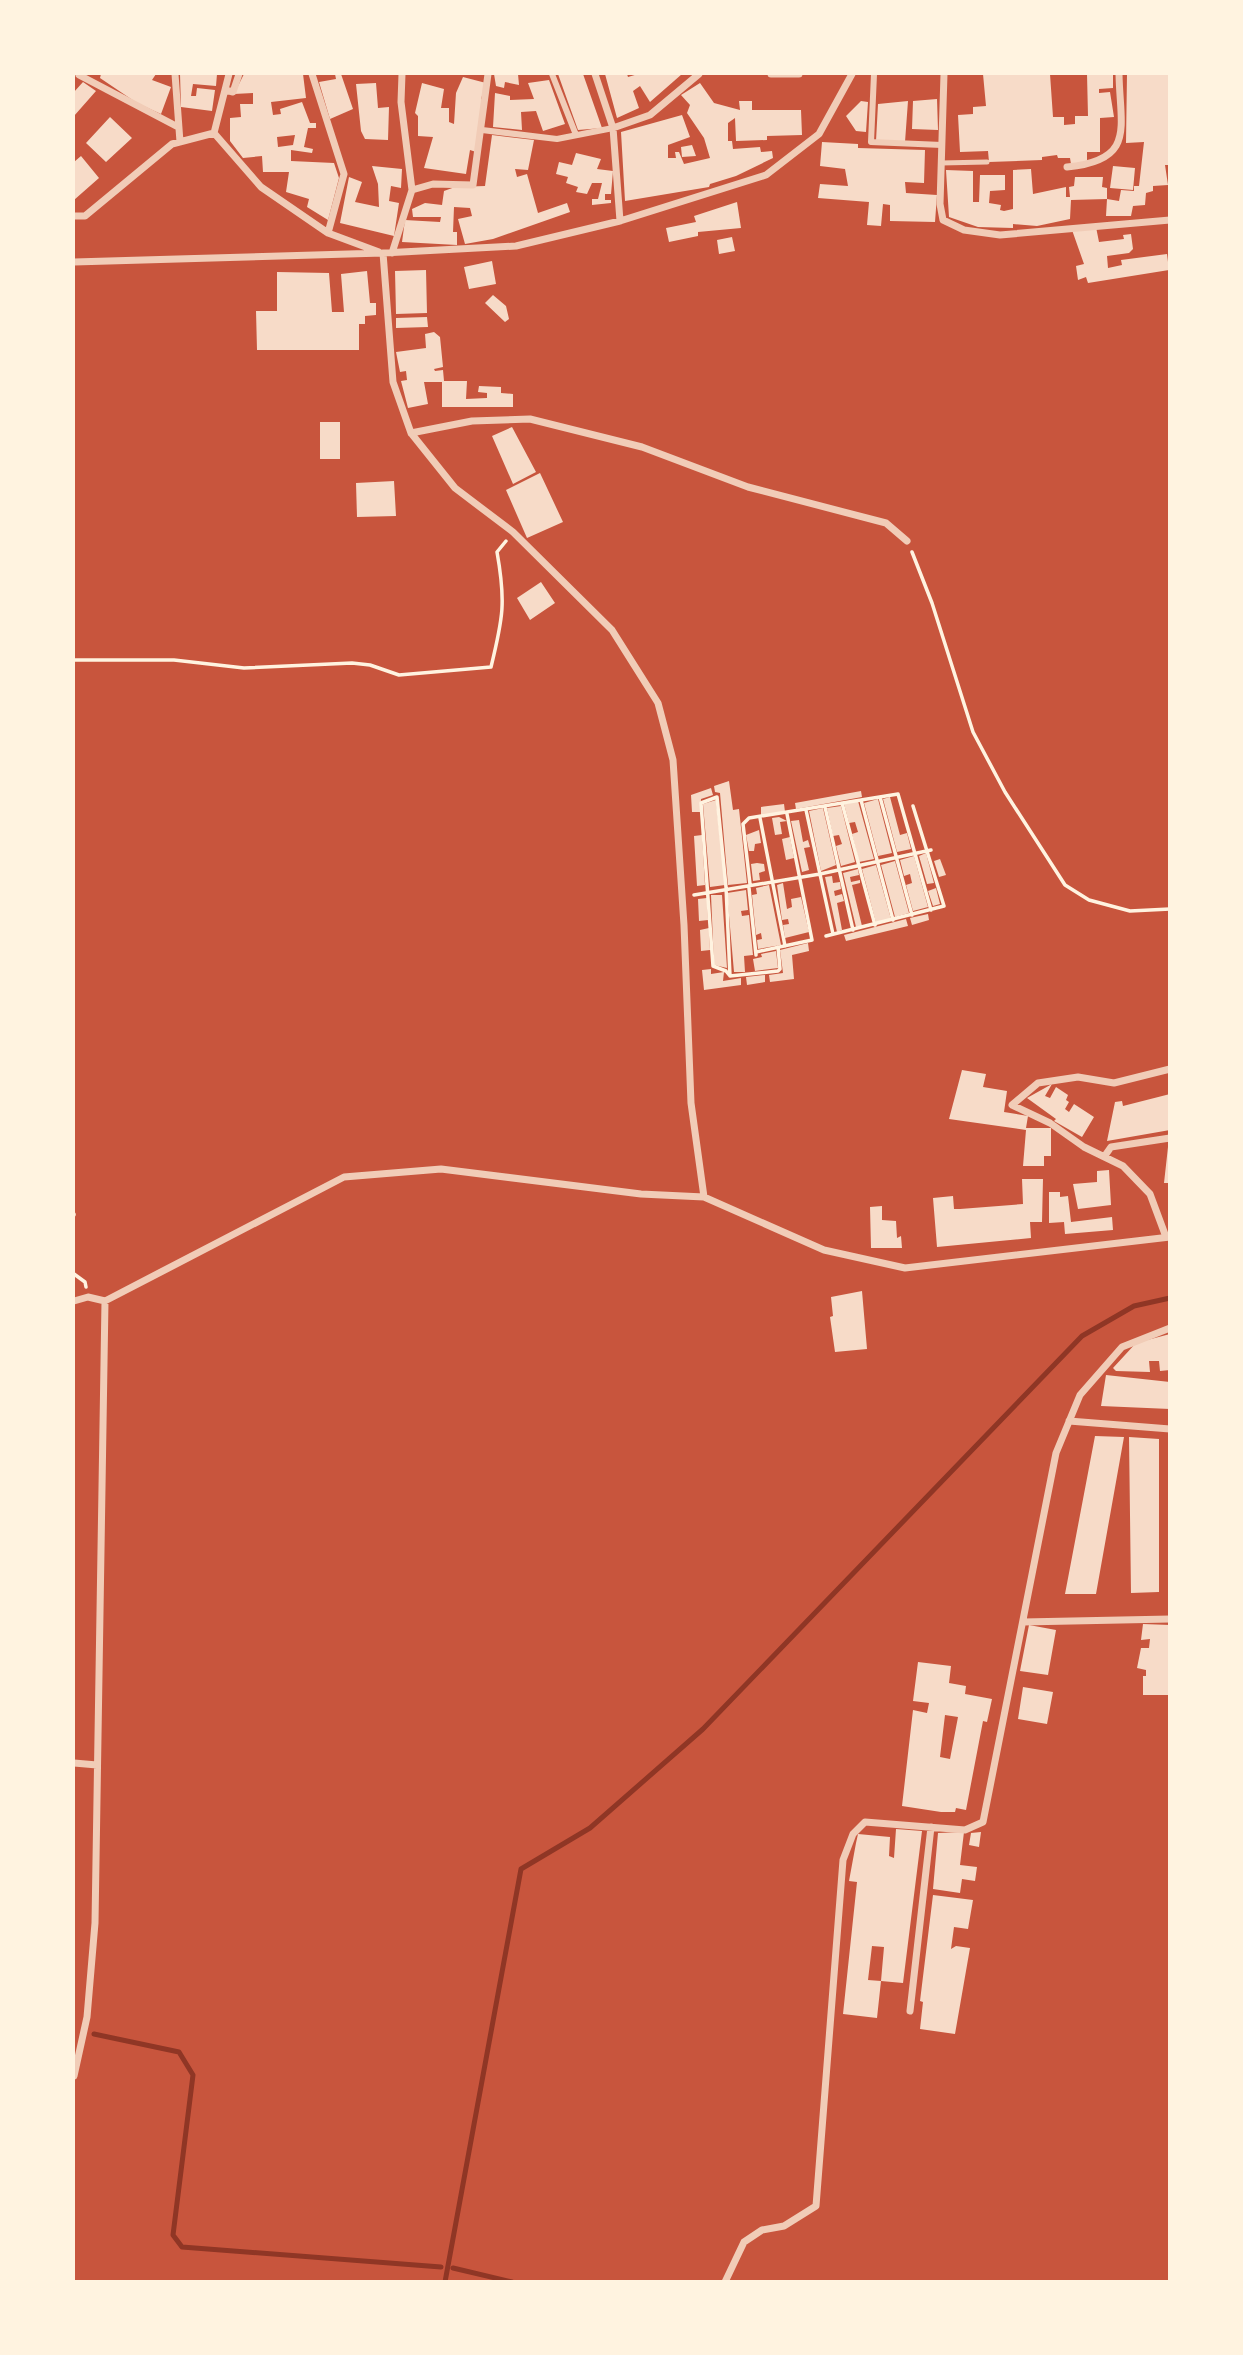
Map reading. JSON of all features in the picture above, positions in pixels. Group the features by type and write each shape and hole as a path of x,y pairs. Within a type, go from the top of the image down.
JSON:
{"street":[{"path":"175,74 180,142"},
{"path":"214,133 229,74"},
{"path":"225,90 233,92 239,74"},
{"path":"312,74 344,174 328,233"},
{"path":"402,74 401,102 412,190 387,253 393,382 411,433 455,488 513,532 612,630 658,703 673,760 691,1103 704,1198"},
{"path":"412,190 433,184 473,185 488,74"},
{"path":"552,74 576,135"},
{"path":"595,74 613,128 620,221"},
{"path":"482,130 557,139 613,128 650,115 699,74"},
{"path":"771,74 799,74"},
{"path":"74,261 387,253 516,246 655,213 766,175 819,134 852,74"},
{"path":"874,74 871,142 942,145"},
{"path":"944,74 940,204 943,220 964,230 1017,234 1087,225 1170,220"},
{"path":"1067,167 1092,164 1113,152 1120,143 1119,74"},
{"path":"79,75 178,127"},
{"path":"214,133 261,187 328,233 387,253"},
{"path":"74,216 85,216 172,144 214,133"},
{"path":"411,433 472,421 530,419 642,447 748,487 886,523 907,541"},
{"path":"74,1301 88,1297 105,1301 344,1177 442,1169 640,1194 704,1198 824,1250 905,1268 1168,1237 1150,1194 1123,1166 1050,1123 1012,1105 1038,1083 1078,1077 1114,1083 1170,1069"},
{"path":"1104,1157 1111,1147 1170,1138"},
{"path":"74,2076 87,2017 94,1923 105,1301"},
{"path":"725,2281 744,2242 762,2230 784,2226 816,2206 843,1860 853,1834 865,1822 965,1830 983,1822 1056,1453 1080,1395 1122,1347 1170,1328"},
{"path":"1069,1421 1170,1429"},
{"path":"1023,1622 1170,1619"},
{"path":"74,1763 97,1765"},
{"path":"910,2011 931,1827"}],"lane":[{"path":"941,163 987,162"}],"path":[{"path":"74,660 174,660 244,668 352,663 370,665 399,675 491,667 505,594 498,552 513,532"},
{"path":"907,541 932,603 973,732 1049,864 1065,885 1088,900 1130,911 1170,909"},
{"path":"787,814 812,940 756,954 743,824 749,818 898,794 931,910"},
{"path":"717,797 726,887 724,890 730,976 726,971 713,966 701,803 717,797"},
{"path":"880,797 912,915"},
{"path":"861,800 893,920"},
{"path":"842,803 875,925"},
{"path":"826,936 944,906 929,850 913,806"},
{"path":"825,807 853,930"},
{"path":"806,810 833,934"},
{"path":"760,818 785,946"},
{"path":"682,898 820,874 929,850"},
{"path":"730,976 778,971 778,947"}],"building":[{"path":"101,74 156,74 152,80 171,87 161,114 137,103 100,78"},
{"path":"180,74 217,74 216,86 193,84 191,96 196,96 197,88 215,90 212,111 181,107"},
{"path":"244,74 303,74 306,98 271,102 273,115 281,114 280,109 302,102 310,123 316,123 316,128 308,128 304,147 313,149 312,153 291,150 291,161 334,163 339,178 328,220 307,207 309,199 286,192 289,172 263,172 262,156 243,158 230,141 230,118 241,117 240,104 253,104 253,93 234,94","holes":["295,135 293,145 278,147 277,137"]},
{"path":"335,74 341,74 353,109 330,119 319,82 336,79"},
{"path":"494,74 518,74 519,85 505,82 504,88 496,86"},
{"path":"558,74 583,74 602,128 578,130"},
{"path":"605,74 627,74 628,77 638,74 682,74 650,102 640,86 633,91 639,108 617,118"},
{"path":"983,74 1050,74 1053,117 1064,117 1064,125 1075,124 1075,116 1088,116 1087,74 1113,74 1113,88 1099,89 1099,93 1110,92 1114,117 1100,118 1100,152 1087,152 1087,163 1071,164 1070,158 1058,158 1057,155 1042,157 1042,160 989,162 988,151 960,152 958,115 973,114 973,107 986,106"},
{"path":"1127,74 1170,74 1169,165 1165,165 1168,185 1153,186 1153,191 1146,193 1145,205 1133,206 1131,216 1106,216 1107,199 1119,201 1121,190 1134,191 1134,186 1139,186 1144,142 1126,143"},
{"path":"463,77 486,83 481,99 481,129 476,152 470,150 466,174 424,168 433,137 418,136 418,116 415,113 422,83 444,89 441,108 449,108 449,122 454,124 456,93"},
{"path":"549,80 565,124 543,131 536,111 521,112 522,130 493,127 495,93 510,96 510,100 534,99 528,83"},
{"path":"83,82 96,91 74,116 74,92"},
{"path":"376,83 378,108 389,107 388,140 365,139 361,131 356,84"},
{"path":"700,83 714,103 740,110 739,101 752,101 752,110 801,110 802,135 767,136 767,140 736,141 735,118 728,123 728,141 732,141 733,149 760,147 761,152 772,151 773,158 736,176 710,184 709,187 625,201 621,132 682,115 690,137 668,145 668,158 676,158 675,152 679,152 684,164 710,158 704,138 687,113 690,105 681,95"},
{"path":"937,99 938,130 912,129 913,101"},
{"path":"861,101 868,102 866,132 856,131 846,116"},
{"path":"908,101 905,142 876,141 878,104"},
{"path":"110,117 132,138 106,162 86,143"},
{"path":"492,135 534,140 528,170 515,169 517,177 527,174 538,213 567,203 570,212 493,239 465,244 458,219 472,216 470,208 454,207 453,232 457,232 457,245 402,242 405,220 440,222 441,217 413,217 412,209 425,203 442,205 444,191 455,187 485,186"},
{"path":"822,142 858,144 858,148 925,150 924,183 905,182 906,193 937,195 935,222 890,221 890,205 883,204 881,226 867,225 869,202 818,198 820,184 848,186 845,169 820,166"},
{"path":"692,145 696,156 682,157 681,147"},
{"path":"576,153 601,159 597,169 613,171 611,194 605,194 605,200 611,200 611,203 592,205 592,199 598,199 602,183 592,183 587,194 576,192 578,187 566,183 568,177 556,174 559,162 572,165"},
{"path":"81,156 99,178 74,200 74,162"},
{"path":"372,166 402,169 401,188 391,186 389,201 399,203 394,236 340,223 349,177 362,182 355,202 379,207 378,184"},
{"path":"1113,166 1135,168 1133,190 1110,188"},
{"path":"1031,169 1033,194 1066,187 1066,197 1070,197 1069,187 1074,186 1075,177 1103,177 1102,187 1107,188 1107,199 1071,200 1070,219 1037,226 1013,224 1013,228 978,227 949,217 946,170 973,171 973,202 979,202 980,175 1005,175 1005,190 990,191 989,203 1001,205 1000,210 1004,211 1013,209 1013,170"},
{"path":"737,202 741,228 698,232 698,236 669,242 666,228 696,222 694,216"},
{"path":"1096,227 1099,242 1124,239 1123,235 1131,234 1133,249 1129,253 1107,256 1108,268 1122,265 1121,260 1167,254 1169,270 1088,283 1086,277 1078,280 1076,266 1084,264 1072,230"},
{"path":"732,237 735,251 719,254 717,240"},
{"path":"492,261 496,284 469,289 464,267"},
{"path":"426,270 427,313 396,314 395,271"},
{"path":"367,271 370,303 376,303 376,315 365,316 365,324 359,324 359,350 257,350 256,311 277,311 277,272 329,273 332,312 344,312 341,274"},
{"path":"493,295 506,306 509,319 505,322 485,303"},
{"path":"427,317 428,327 396,328 396,318"},
{"path":"434,332 440,337 443,367 434,369 443,370 444,381 467,381 466,399 487,398 487,393 478,392 479,386 501,387 501,393 513,394 513,407 442,407 442,382 424,382 428,404 408,408 401,381 407,380 406,371 400,372 396,352 426,348 425,334"},
{"path":"320,422 340,422 340,459 320,459"},
{"path":"512,427 536,472 513,484 492,436"},
{"path":"540,473 563,522 527,538 506,490"},
{"path":"394,481 396,516 357,517 356,483"},
{"path":"541,582 555,603 530,620 517,598"},
{"path":"729,781 733,810 739,809 747,883 728,885 720,793 715,792 714,786"},
{"path":"711,788 713,795 701,799 700,812 692,812 691,795"},
{"path":"861,791 862,797 796,809 795,803"},
{"path":"890,797 900,835 907,833 911,849 897,852 883,799"},
{"path":"878,799 892,853 878,856 864,803"},
{"path":"716,800 725,885 710,887 703,804"},
{"path":"858,801 874,859 859,862 852,834 858,832 855,822 849,823 844,804"},
{"path":"784,804 785,812 761,815 761,807"},
{"path":"841,806 855,862 841,866 836,846 842,844 839,835 833,836 827,808"},
{"path":"823,808 836,865 821,871 809,811"},
{"path":"779,817 787,821 780,822 782,834 775,835 772,818"},
{"path":"799,820 803,842 808,840 810,847 804,848 809,870 802,872 791,821"},
{"path":"759,830 761,843 755,844 754,851 749,851 746,835"},
{"path":"702,835 705,885 697,886 694,836"},
{"path":"790,837 794,858 786,860 782,839"},
{"path":"926,853 934,883 927,884 919,856"},
{"path":"914,856 928,907 913,911 906,885 912,883 910,874 904,876 900,860"},
{"path":"940,859 946,875 939,877 934,861"},
{"path":"895,861 909,913 895,917 881,865"},
{"path":"751,864 764,864 765,871 759,873 760,880 753,881"},
{"path":"876,865 891,919 876,923 862,869"},
{"path":"858,869 859,875 850,877 851,882 860,880 860,883 852,885 862,926 856,927 843,873"},
{"path":"832,876 833,883 840,882 841,889 834,891 835,896 842,894 844,901 837,903 842,930 837,932 825,877"},
{"path":"783,883 787,909 792,907 791,899 801,897 809,932 785,938 783,925 789,924 788,919 782,920 777,885"},
{"path":"769,885 781,945 758,949 757,940 762,939 761,933 756,935 752,895 757,894 756,888"},
{"path":"936,888 940,904 933,906 928,891"},
{"path":"746,890 748,910 741,911 742,916 749,915 753,955 744,956 745,972 734,972 727,893"},
{"path":"711,895 722,895 727,968 714,965"},
{"path":"707,898 708,920 699,921 698,899"},
{"path":"928,914 929,920 912,925 910,918"},
{"path":"906,919 908,926 846,941 844,935"},
{"path":"709,928 710,950 701,951 700,930"},
{"path":"808,943 809,951 792,955 794,979 770,982 769,975 783,973 780,950"},
{"path":"776,951 778,968 755,971 753,959"},
{"path":"711,969 711,974 724,972 723,981 741,978 741,985 704,990 702,970"},
{"path":"765,975 765,982 747,985 746,977"},
{"path":"962,1070 986,1074 983,1087 1007,1091 1004,1112 1028,1116 1026,1128 1051,1128 1051,1156 1044,1156 1044,1166 1023,1166 1026,1130 949,1119"},
{"path":"1052,1084 1045,1096 1050,1098 1056,1087 1068,1095 1066,1100 1069,1102 1065,1109 1069,1112 1074,1104 1094,1117 1082,1137 1054,1121 1056,1119 1027,1098"},
{"path":"1170,1094 1170,1130 1107,1141 1115,1102 1122,1101 1123,1106"},
{"path":"1168,1147 1170,1183 1164,1183"},
{"path":"1109,1170 1111,1205 1078,1209 1073,1184 1097,1182 1097,1171"},
{"path":"1022,1179 1043,1179 1042,1222 1030,1222 1031,1238 937,1247 933,1198 953,1196 954,1209 1023,1204"},
{"path":"1049,1192 1060,1192 1060,1197 1068,1196 1071,1222 1112,1217 1113,1230 1065,1234 1064,1222 1049,1223"},
{"path":"882,1206 882,1220 896,1221 897,1238 901,1236 902,1248 871,1248 870,1207"},
{"path":"862,1291 867,1349 835,1352 830,1317 833,1316 831,1297"},
{"path":"1170,1334 1170,1370 1160,1371 1159,1361 1149,1361 1150,1372 1116,1371 1113,1368 1136,1343"},
{"path":"1106,1375 1170,1382 1170,1409 1101,1406"},
{"path":"1095,1436 1124,1437 1096,1594 1065,1594"},
{"path":"1129,1437 1159,1439 1159,1592 1131,1593"},
{"path":"1143,1624 1170,1625 1170,1695 1143,1695 1143,1676 1146,1676 1146,1670 1137,1668 1141,1648 1149,1648 1150,1639 1141,1640"},
{"path":"1029,1625 1056,1630 1048,1675 1020,1671"},
{"path":"918,1662 951,1666 949,1683 966,1686 965,1694 992,1699 987,1722 983,1721 966,1810 956,1808 955,1812 941,1812 902,1806 913,1710 927,1713 929,1703 913,1701","holes":["945,1715 958,1717 950,1759 940,1757"]},
{"path":"1023,1687 1053,1692 1047,1724 1018,1719"},
{"path":"896,1829 922,1831 903,1983 881,1981 877,2018 843,2014 857,1882 849,1881 858,1834 890,1837 889,1856 894,1858","holes":["872,1946 884,1947 881,1981 868,1980"]},
{"path":"964,1832 960,1865 977,1867 975,1881 962,1879 960,1893 933,1889 938,1833"},
{"path":"981,1832 979,1847 969,1845 971,1833"},
{"path":"933,1895 973,1900 968,1929 954,1927 951,1949 956,1946 970,1948 955,2034 920,2029 923,2002 920,2001"}],"waterway":[{"path":"445,2282 521,1869 590,1828 703,1729 1082,1336 1134,1306 1170,1298"},
{"path":"94,2034 179,2052 193,2075 173,2235 182,2247 441,2267"},
{"path":"453,2268 512,2282"}]}
